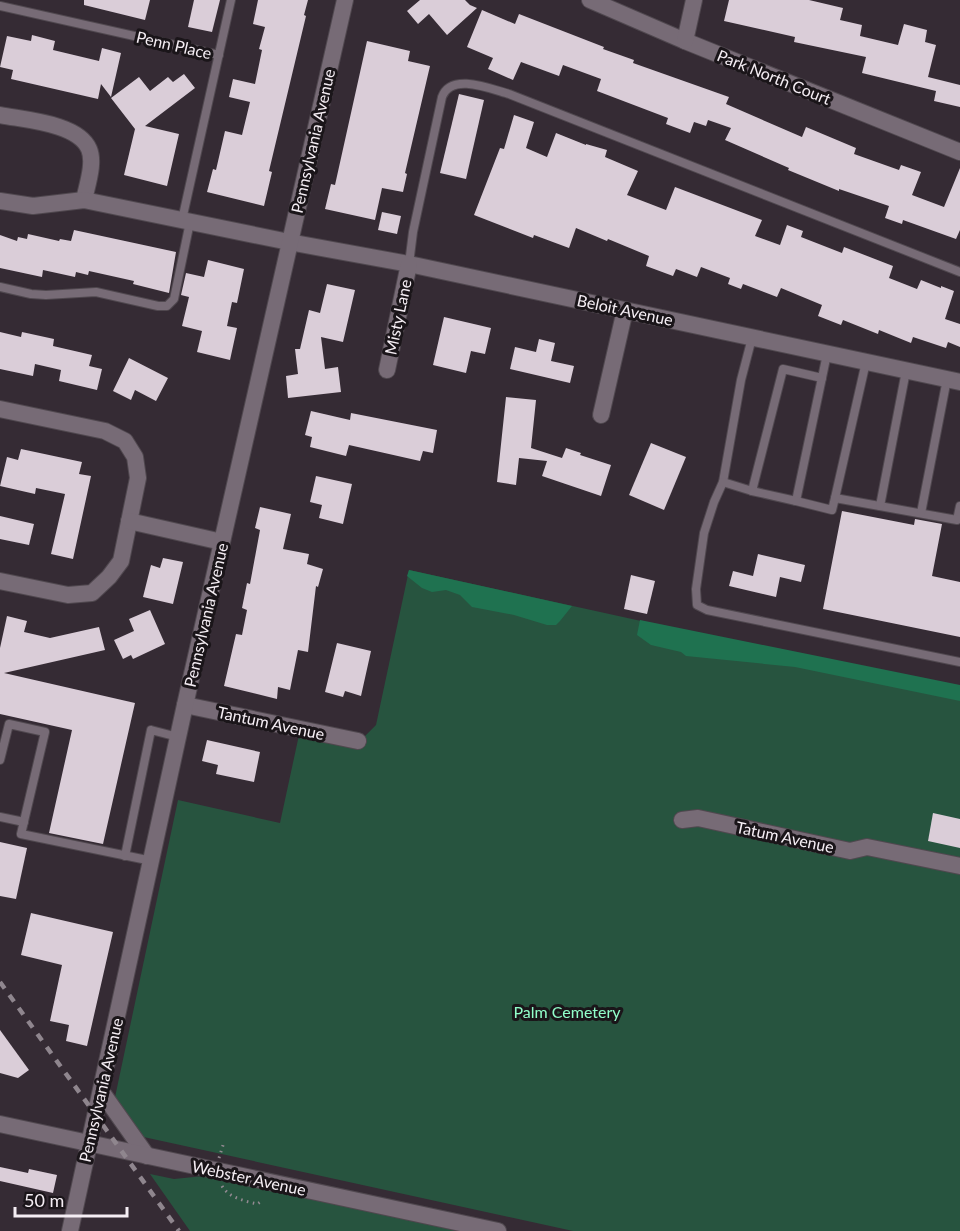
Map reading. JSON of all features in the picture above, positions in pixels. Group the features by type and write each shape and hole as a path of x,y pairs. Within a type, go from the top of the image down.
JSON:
{"street":[{"name":"Pennsylvania Avenue","path":"70,1231 289,242 345,0"},
{"name":"Park North Court","path":"590,0 684,41 960,152"},
{"path":"684,41 694,0"},
{"path":"0,115 66,128 82,138 90,150 90,166 84,200"},
{"path":"0,201 33,206 84,200 289,242"},
{"name":"Beloit Avenue","path":"289,242 409,264 954,381"},
{"name":"Misty Lane","path":"387,370 409,264"},
{"path":"601,415 625,310"},
{"path":"0,408 105,430 125,441 135,457 138,478 121,561 109,577 92,593 68,595 0,581"},
{"path":"129,521 222,542"},
{"name":"Tantum Avenue","path":"186,705 357,741"},
{"name":"Tatum Avenue","path":"682,820 698,818 850,851 867,847 960,866"},
{"path":"101,1091 147,1156"},
{"name":"Webster Avenue","path":"0,1125 498,1231"}],"lane":[{"path":"219,55 231,0"},
{"name":"Penn Place","path":"0,6 219,55 186,221 174,298 167,306 96,292 46,295 0,287"},
{"path":"409,264 413,232 442,97 444,91 450,86 460,83 509,94 960,273"},
{"path":"752,338 741,380 723,482 704,533 696,590 697,605 707,610 960,662"},
{"path":"796,501 828,354"},
{"path":"723,482 832,510 866,362"},
{"path":"752,490 783,369 822,378"},
{"path":"880,506 906,370"},
{"path":"921,513 954,381"},
{"path":"835,498 957,520 960,506"},
{"path":"0,760 9,724 45,732 21,834 152,861"},
{"path":"125,856 150,730 179,737"},
{"path":"0,817 24,822"}],"green space":[{"name":"Palm Cemetery","path":"409,570 960,691 960,1231 573,1231 139,1136 114,1102 178,800 280,823 299,735 362,749 364,737 376,725"},
{"path":"409,570 572,606 556,625 547,625 514,615 472,607 460,595 446,590 432,592 422,588 407,576"},
{"path":"640,620 960,685 960,701 795,667 686,656 681,652 651,645 637,635"},
{"path":"150,1174 174,1179 204,1176 458,1231 190,1231"}],"building":[{"path":"84,0 150,0 145,20 84,5"},
{"path":"194,0 220,0 212,32 188,27"},
{"path":"258,0 308,0 269,171 272,172 264,206 207,192 213,169 216,170 225,131 242,135 250,102 229,97 233,79 255,84 262,50 259,49 265,27 253,24"},
{"path":"420,0 465,0 477,8 447,35 429,14 418,24 407,11"},
{"path":"729,0 809,0 843,8 840,20 862,25 860,36 898,45 904,24 927,30 925,42 936,45 928,77 960,85 960,107 934,101 936,91 862,73 866,57 794,42 795,37 724,21"},
{"path":"482,10 515,24 519,14 604,47 603,49 634,60 633,63 729,97 726,104 802,137 806,127 856,148 854,154 899,170 901,165 921,172 912,195 944,207 960,168 960,230 956,239 903,220 902,224 885,218 889,206 839,189 839,191 725,140 731,128 708,120 706,126 694,122 690,133 666,124 668,118 597,91 601,79 563,65 559,76 521,62 513,80 488,69 493,58 467,47"},
{"path":"32,35 55,41 53,50 99,61 102,48 121,53 111,97 101,84 98,99 11,79 13,70 0,67 7,36 31,41"},
{"path":"367,41 410,51 408,61 430,66 405,173 407,174 403,192 382,188 375,220 325,209 331,184 335,185"},
{"path":"184,74 195,88 145,126 179,134 167,186 124,175 135,129 111,98 139,77 150,91 168,77 173,82"},
{"path":"459,94 484,100 466,179 440,173"},
{"path":"514,115 534,122 526,148 547,157 556,133 586,145 607,150 605,157 638,171 627,195 666,210 675,187 762,220 755,236 780,245 787,225 803,231 801,237 842,253 844,247 893,266 889,278 917,289 921,280 954,291 945,319 960,324 960,347 948,342 946,348 913,337 911,343 879,330 878,334 843,320 841,325 818,316 822,305 781,288 777,297 743,284 741,289 728,284 730,278 701,267 697,277 676,269 673,276 646,266 649,256 576,228 569,248 534,235 533,238 474,215 500,148 504,149"},
{"path":"382,212 401,216 397,234 378,230"},
{"path":"74,230 176,252 169,293 133,284 134,281 89,271 88,275 76,272 75,277 43,270 42,277 0,268 0,235 17,241 18,237 27,239 28,234 59,241 60,239 71,241"},
{"path":"208,260 244,269 237,303 232,302 227,326 237,328 230,360 197,352 202,331 182,326 189,297 181,295 186,273 204,277"},
{"path":"327,284 355,290 343,342 321,337 325,369 338,367 341,392 288,398 286,376 298,374 295,349 300,349 309,310 320,313"},
{"path":"444,317 491,328 485,354 471,351 466,373 433,365"},
{"path":"0,332 21,337 22,332 54,339 53,346 92,355 89,366 102,369 97,390 59,381 61,370 35,364 33,376 0,369"},
{"path":"539,339 555,343 551,361 574,366 570,383 510,369 515,347 536,352"},
{"path":"129,358 168,378 156,401 135,390 131,400 113,391"},
{"path":"506,397 536,400 531,448 562,458 566,448 611,465 601,496 542,476 547,461 519,458 516,485 497,482"},
{"path":"311,411 350,420 351,413 437,430 433,453 423,451 420,461 349,445 346,456 310,447 312,437 305,435"},
{"path":"651,443 686,457 664,510 629,495"},
{"path":"21,449 82,462 79,474 91,476 73,559 51,554 65,494 36,488 35,494 0,486 7,457 18,460"},
{"path":"316,476 352,484 343,524 319,518 322,505 310,502"},
{"path":"260,507 291,514 283,549 309,554 307,564 323,569 318,587 316,586 308,652 298,650 290,690 278,687 277,699 224,686 236,634 242,635 247,610 242,608 247,583 250,584 260,530 255,528"},
{"path":"842,511 914,525 915,519 942,524 932,576 960,582 960,637 823,609"},
{"path":"0,516 34,524 29,545 0,539"},
{"path":"758,554 805,565 801,582 780,577 776,597 729,586 733,571 753,576"},
{"path":"163,558 183,562 173,604 143,597 151,565 160,568"},
{"path":"631,575 655,581 647,614 624,609"},
{"path":"150,610 165,644 133,659 131,655 123,659 114,640 134,631 129,619"},
{"path":"7,616 27,621 24,632 50,638 99,627 105,650 4,673 135,703 103,844 49,833 72,730 0,714 0,648"},
{"path":"337,643 371,651 361,696 345,691 343,697 325,692"},
{"path":"207,740 260,752 254,782 216,774 218,765 202,761"},
{"path":"933,813 960,819 960,848 928,841"},
{"path":"0,842 27,848 16,899 0,896"},
{"path":"31,913 113,932 87,1046 66,1041 69,1025 50,1021 62,965 21,955"},
{"path":"0,1030 29,1070 18,1078 0,1073"},
{"path":"0,1167 28,1173 29,1169 57,1175 53,1193 0,1181"}],"railway":[{"path":"0,982 179,1231"}]}
